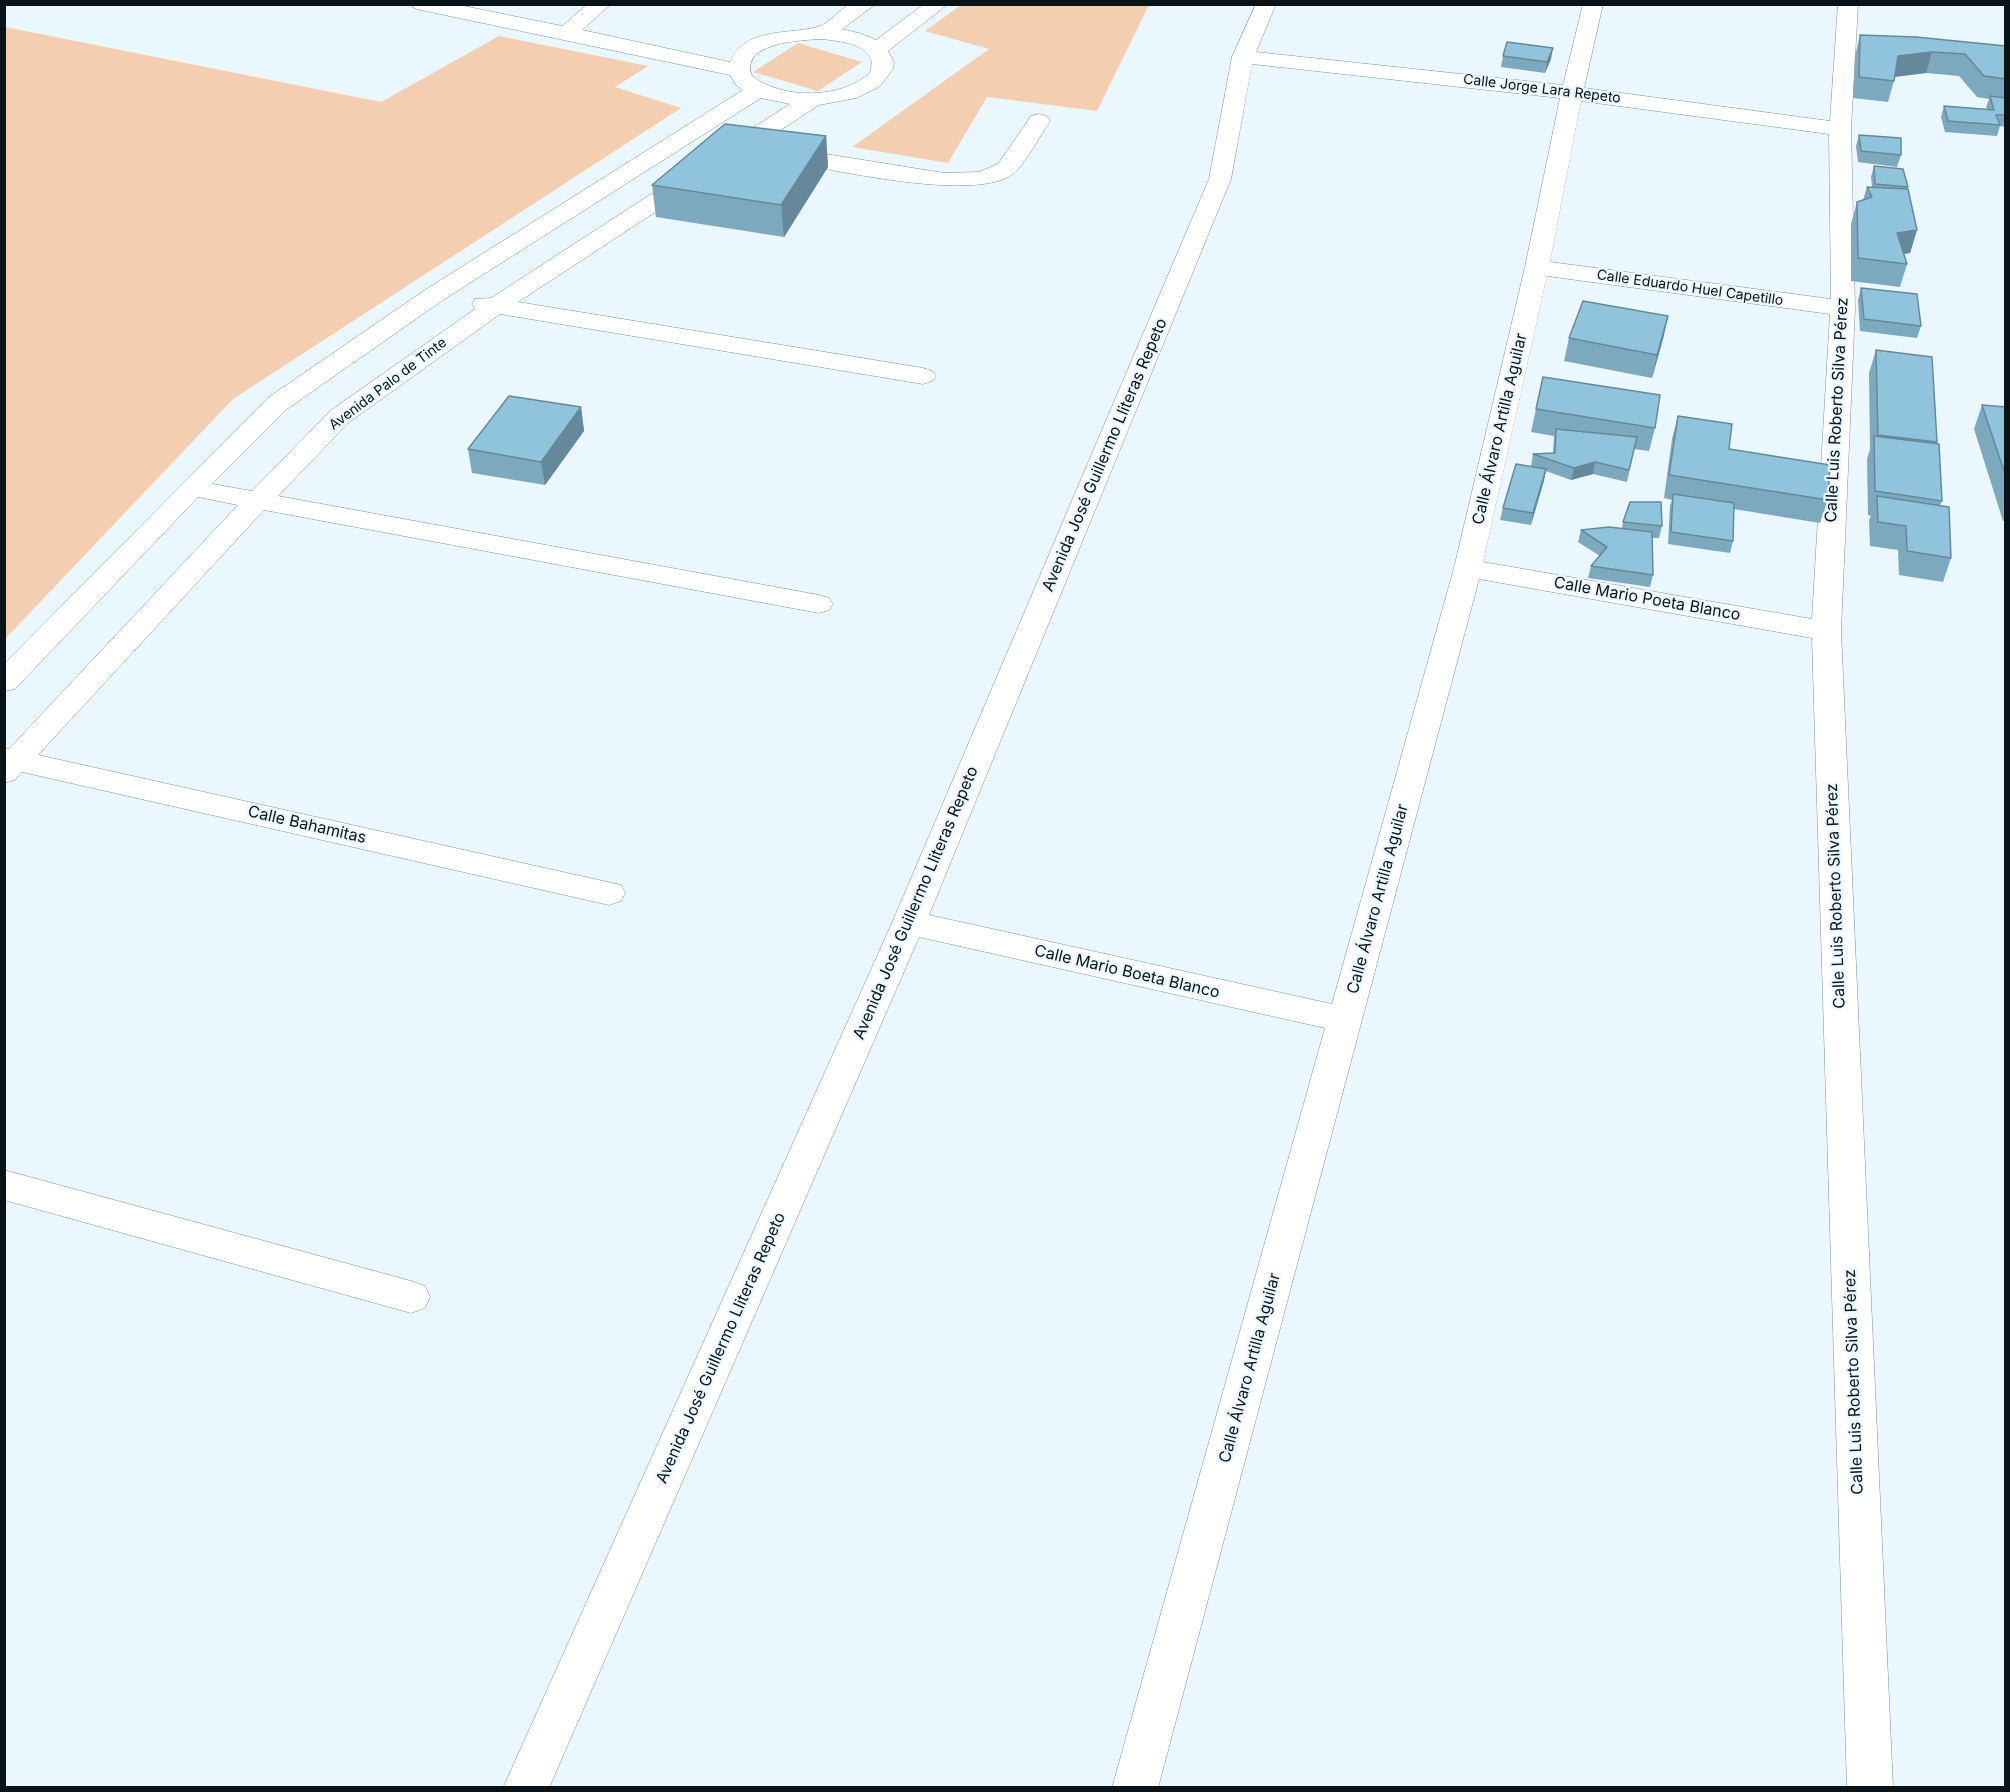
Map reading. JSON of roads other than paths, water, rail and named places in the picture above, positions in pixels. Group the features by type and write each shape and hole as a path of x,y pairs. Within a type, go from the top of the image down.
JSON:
{"street":[{"path":"421,4 738,70"},
{"path":"823,33 866,4"},
{"path":"877,50 938,4"},
{"name":"Avenida José Guillermo Lliteras Repeto","path":"526,1788 909,923 1220,179 1243,57 1266,4"},
{"name":"Calle Álvaro Artilla Aguilar","path":"1135,1788 1468,568 1537,267 1572,92 1593,4"},
{"name":"Calle Luis Roberto Silva Pérez","path":"1848,4 1840,129 1843,308 1826,631 1870,1788"},
{"path":"560,8 601,12"},
{"path":"566,33 601,12"},
{"path":"823,33 854,38 877,50 884,60 884,70 875,81 859,90 838,96 813,99 784,97 759,90 744,81 738,70 740,60 749,50 768,40 794,34 823,33"},
{"path":"726,45 749,50"},
{"name":"Calle Jorge Lara Repeto","path":"1243,57 1394,70 1840,129"},
{"path":"4,682 192,488 278,403 434,295 759,90"},
{"name":"Avenida Palo de Tinte","path":"9,764 339,417 495,306 813,99"},
{"path":"687,135 740,147 944,180 983,179 1006,168 1039,121"},
{"name":"Calle Eduardo Huel Capetillo","path":"1537,267 1843,308"},
{"path":"434,295 923,376"},
{"path":"192,488 819,604"},
{"name":"Calle Mario Poeta Blanco","path":"1468,568 1826,631"},
{"name":"Calle Bahamitas","path":"9,764 609,893"},
{"name":"Calle Mario Boeta Blanco","path":"909,923 1345,1020"},
{"path":"4,1185 411,1297"}]}
